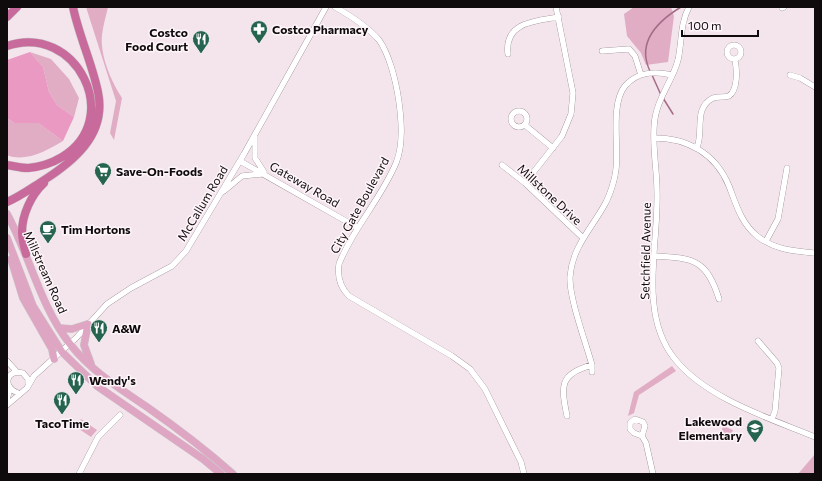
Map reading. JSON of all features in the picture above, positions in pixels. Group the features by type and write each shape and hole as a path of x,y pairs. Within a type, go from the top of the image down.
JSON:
{"highway":[{"path":"7,17 16,7"},
{"path":"7,202 53,174 77,156 91,138 97,124 100,109 99,93 73,7"},
{"path":"7,46 30,42 44,44 59,50 72,59 82,72 92,104 89,123 80,141 70,152 52,163 28,168 7,165"},
{"path":"26,254 22,232 25,214 32,198 53,174"}],"main road":[{"name":"Millstream Road","path":"7,214 58,328 70,344 92,368 190,439 233,474"},
{"name":"Millstream Road","path":"7,239 33,306 62,352 97,386 189,449 221,474"},
{"path":"7,239 15,275 23,298 52,349 54,359"},
{"path":"58,328 72,329 88,324 84,345 92,368"}],"street":[{"name":"McCallum Road","path":"28,383 62,352 88,324 116,298 172,266 181,258 240,161 326,7"},
{"name":"City Gate Boulevard","path":"336,7 369,30 384,49 391,67 402,128 401,146 395,165 339,264 339,281 345,292 355,300 452,356 470,369 485,389 521,462 524,474"},
{"path":"525,183 562,136 571,114 573,94 556,7"},
{"name":"Setchfield Avenue","path":"689,7 683,19 678,59 655,116 654,138 657,190 653,286 656,315 663,339 673,357 688,373 712,390 728,400 815,437"},
{"path":"508,54 506,44 516,29 522,25 559,17"},
{"path":"602,51 629,49 635,56 641,75"},
{"path":"696,147 701,137 699,120 704,107 713,98 726,97 733,92 736,68 735,60"},
{"path":"592,372 592,365 570,282 572,264 583,238 606,203 616,170 617,114 619,97 624,87 641,75 657,72 672,75"},
{"path":"790,75 800,78 815,87"},
{"path":"525,124 553,148"},
{"path":"255,134 255,158 266,174"},
{"path":"654,138 679,140 696,147 711,158 722,170 729,185 737,210 745,223 756,235 782,250 815,253"},
{"name":"Gateway Road","path":"240,161 266,174 358,228"},
{"name":"Millstone Drive","path":"502,166 525,183 583,238"},
{"path":"766,241 778,219 787,168"},
{"path":"220,194 242,176 258,173 266,174"},
{"path":"655,256 679,258 691,261 702,267 713,279 719,299"},
{"path":"758,342 779,368 775,411 772,419"},
{"path":"7,361 16,372 26,375 28,383 27,388 18,393 7,405"},
{"path":"567,416 563,395 564,383 572,372 592,365"},
{"name":"McCallum Road","path":"26,375 46,366"},
{"path":"7,367 10,389 7,399"},
{"path":"9,377 16,372"},
{"path":"10,389 18,393"},
{"path":"79,474 98,437 120,415"},
{"path":"642,436 646,443 653,474"}],"shaded area":[{"path":"86,7 108,7 102,35 103,51 110,76 122,98 114,140 110,133 116,101"},
{"path":"634,7 671,7 674,16 668,62 646,65 641,53 627,36 624,14"},
{"path":"30,52 51,59 69,79 79,98 74,117 57,105 49,92 43,67"},
{"path":"30,52 43,67 49,92 57,105 74,117 63,141 38,123 14,123 7,118 7,60"},
{"path":"7,118 14,123 38,123 63,141 29,156 14,157 7,155"},
{"path":"672,366 676,371 639,395 634,413 628,416 634,392"},
{"path":"81,419 97,430 91,437 76,427"},
{"path":"723,426 733,430 731,436 721,433"},
{"path":"815,454 815,474 798,474"}],"waterway":[{"path":"650,71 646,60 646,51 652,33 664,19 681,7"},
{"path":"652,75 661,95"},
{"path":"663,98 673,114"}],"place":[{"name":"Costco Pharmacy","path":"259,44"},
{"name":"Costco Food Court","path":"201,54"},
{"name":"Save-On-Foods","path":"103,186"},
{"name":"Tim Hortons","path":"48,244"},
{"name":"A&W","path":"99,343"},
{"name":"Wendy's","path":"76,395"},
{"name":"TacoTime","path":"62,415"},
{"name":"Lakewood Elementary","path":"755,443"}]}
